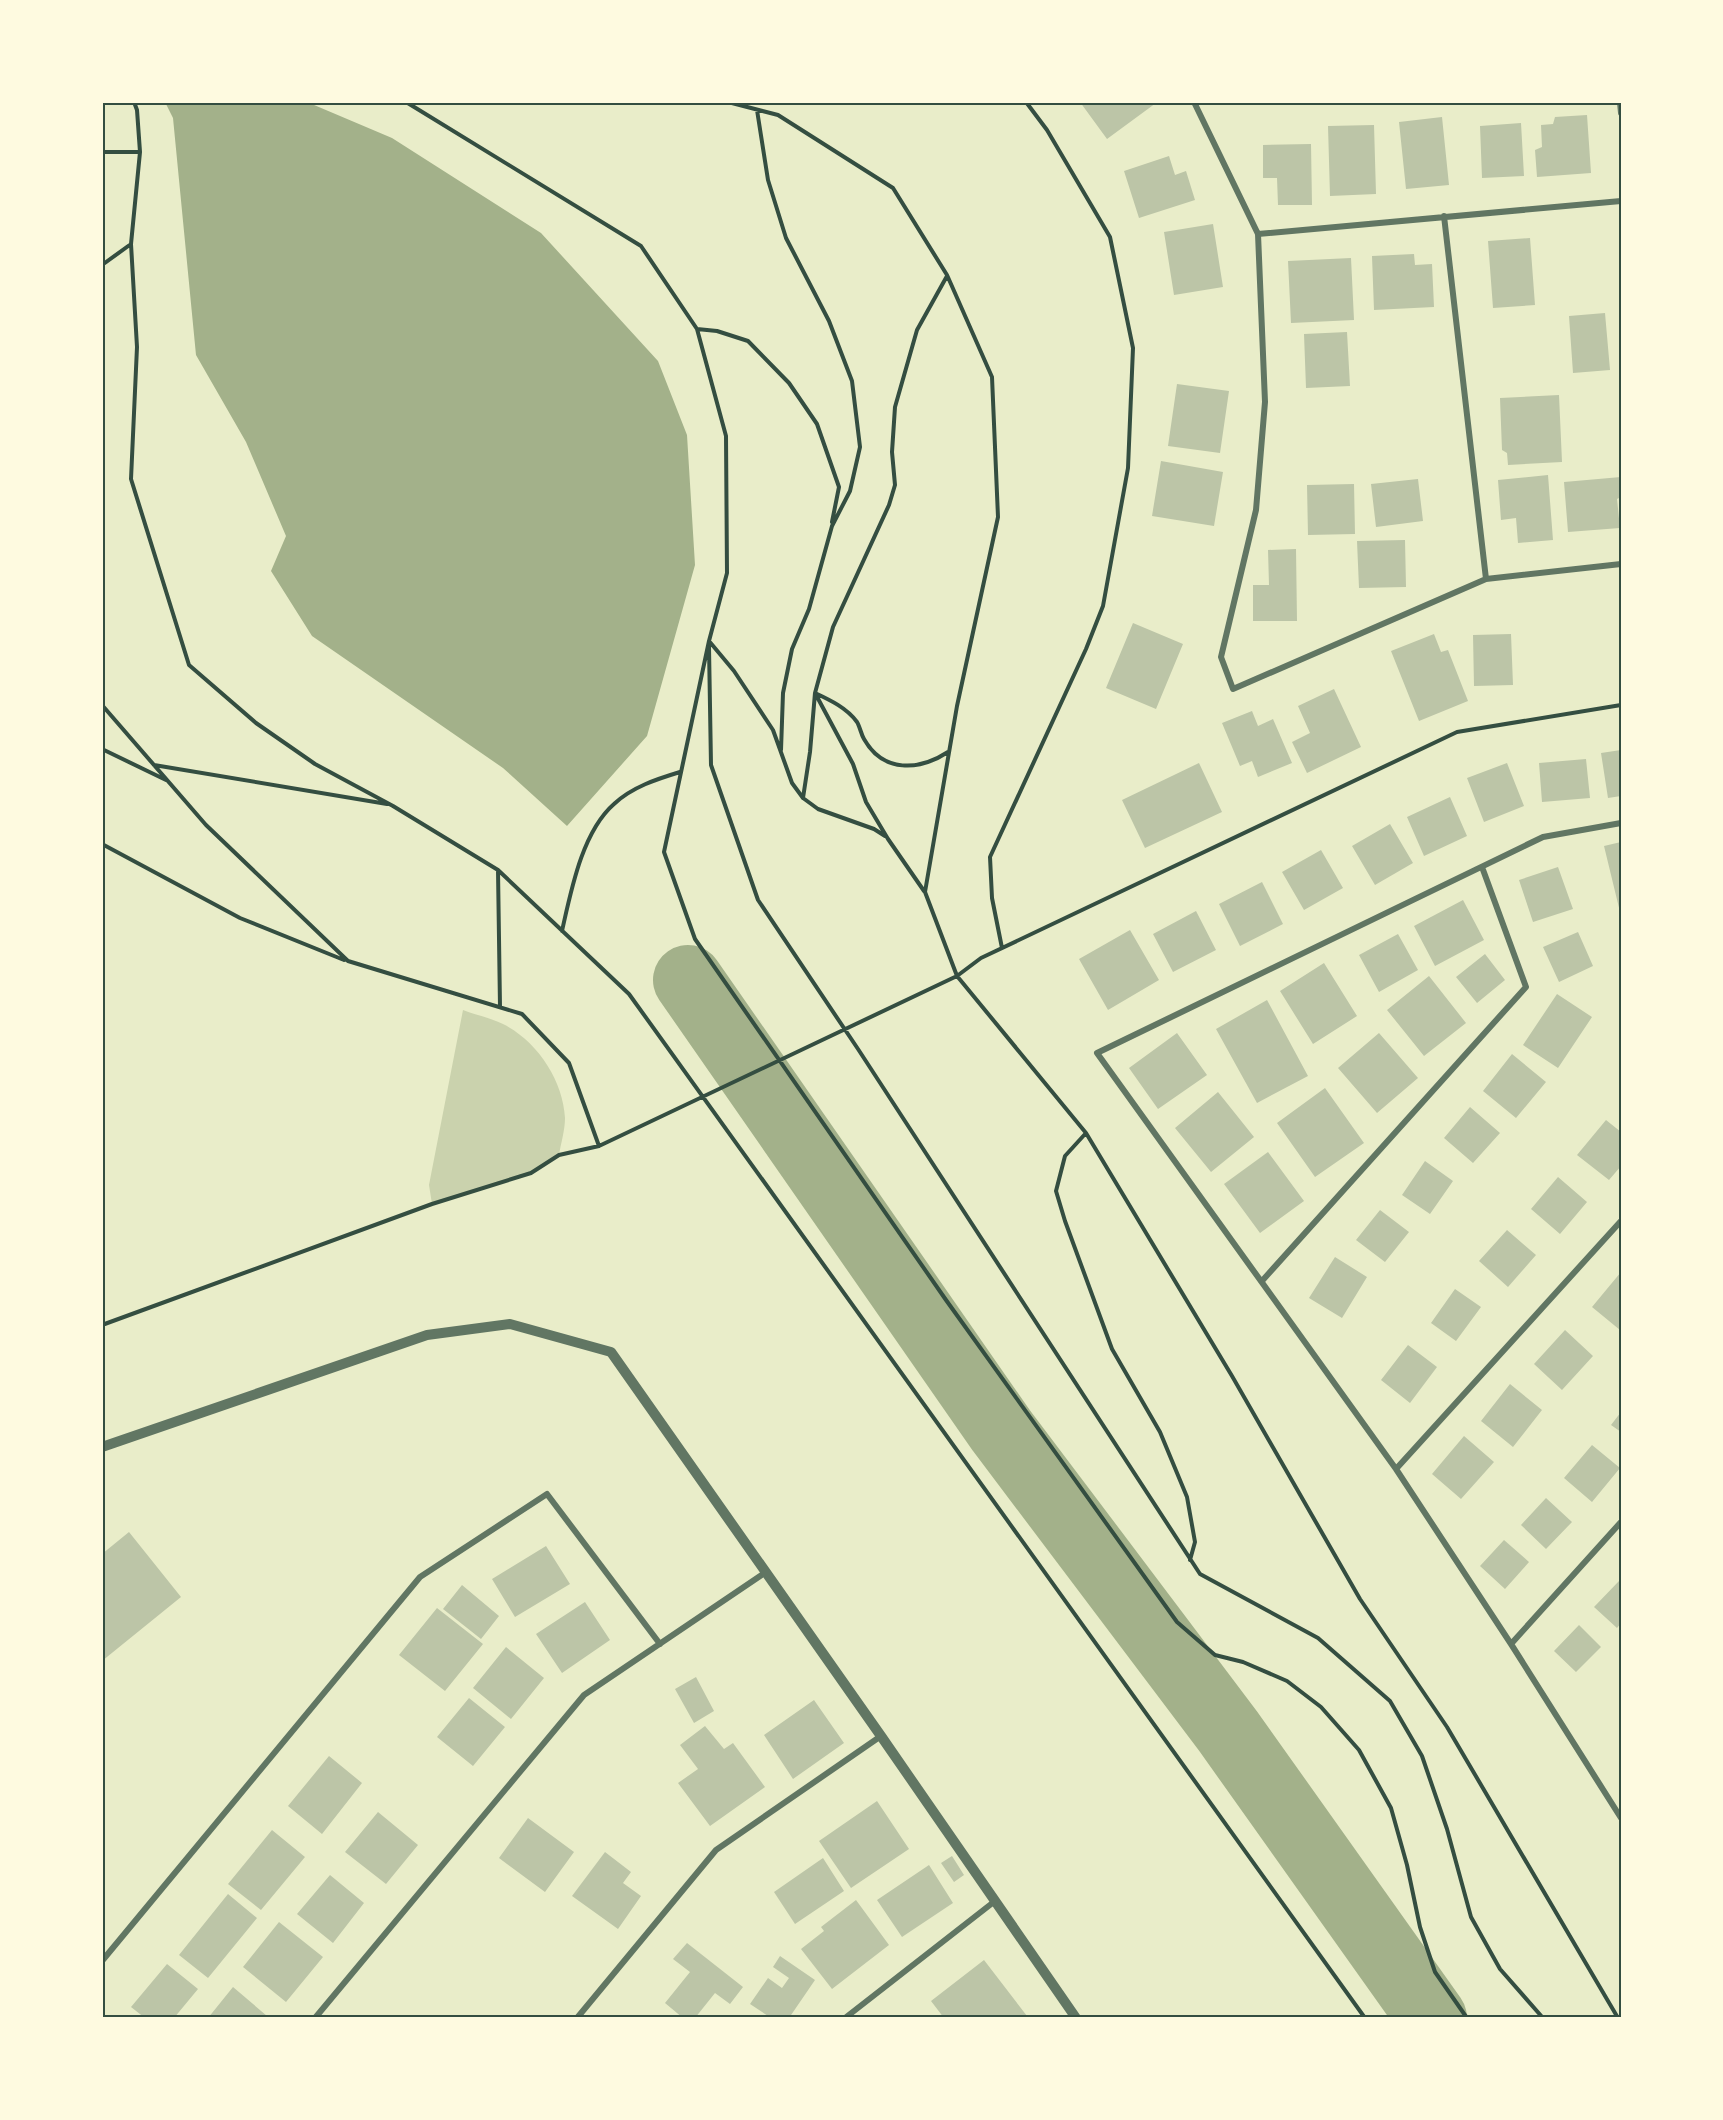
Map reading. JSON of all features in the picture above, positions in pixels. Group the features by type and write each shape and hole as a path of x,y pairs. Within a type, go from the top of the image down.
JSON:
{"street":[{"path":"1194,102 1258,234 1265,402 1256,510 1221,657 1233,689 1486,579 1621,564"},
{"path":"1620,102 1621,113"},
{"path":"1258,234 1621,201"},
{"path":"1444,216 1486,579"},
{"path":"1621,822 1543,837 1097,1053 1396,1469 1511,1644 1621,1818"},
{"path":"1262,1281 1526,987 1482,867"},
{"path":"1396,1469 1621,1221"},
{"path":"102,1447 427,1335 510,1324 611,1352 1076,2018"},
{"path":"102,1961 420,1577 547,1494 660,1644"},
{"path":"1511,1644 1621,1522"},
{"path":"315,2018 584,1695 766,1572"},
{"path":"578,2018 716,1850 881,1736"},
{"path":"845,2018 995,1901"}],"path":[{"path":"134,102 137,110 140,152 131,244 137,347 131,479 189,665 256,723 315,764 393,806 498,870 629,994 1365,2018"},
{"path":"406,102 641,246 697,329 726,436 727,573 709,641 664,852 695,939 946,1300 1177,1622 1215,1655 1243,1662 1287,1681 1321,1707 1359,1750 1391,1808 1407,1864 1420,1928 1435,1972 1467,2018"},
{"path":"1002,948 992,897 990,857 1103,606 1128,468 1133,348 1110,237 1047,130 1026,102"},
{"path":"757,110 768,180 786,237 829,321 852,381 860,447 850,491 832,526"},
{"path":"102,152 140,152"},
{"path":"102,265 131,244"},
{"path":"803,798 815,693 833,627 889,506 895,485 892,452 895,407 917,330 948,275"},
{"path":"697,329 717,331 748,342 794,392 816,424 839,487 832,526 809,609 792,650 783,693 781,750"},
{"path":"709,641 734,671 773,730 792,783 803,798 818,809 874,829 888,838"},
{"path":"709,641 711,765 758,900 872,1069 1200,1574 1318,1638 1390,1701 1422,1756 1447,1829 1471,1917 1500,1969 1543,2018"},
{"path":"815,693 833,701 850,715 858,723 864,739 874,752 892,764 917,766 933,762 949,751"},
{"path":"815,693 853,764 866,802 925,892"},
{"path":"102,705 206,825 348,962"},
{"path":"102,1325 432,1204 531,1173 559,1155 599,1146 957,976 981,958 1457,732 1621,705"},
{"path":"102,749 168,782"},
{"path":"154,764 393,806"},
{"path":"562,932 585,848 603,816 614,803 650,781 680,772"},
{"path":"102,844 240,918 348,962 522,1014 569,1063 599,1146"},
{"path":"498,870 500,1007"},
{"path":"1086,1132 1065,1156 1056,1191 1113,1349 1160,1432 1187,1497 1195,1542 1190,1560"}],"shaded area":[{"path":"165,102 307,102 392,138 541,233 658,361 687,435 695,565 647,736 567,826 503,768 312,636 271,571 286,536 246,442 196,355 173,118"},
{"path":"463,1010 503,1024 515,1031 537,1051 546,1063 559,1090 565,1118 564,1132 559,1155 531,1173 432,1204 429,1185"}],"building":[{"path":"1080,102 1155,102 1156,103 1107,139"},
{"path":"1587,115 1591,173 1537,177 1535,150 1542,147 1541,125 1553,124 1555,117"},
{"path":"1442,117 1449,185 1406,189 1399,122"},
{"path":"1521,123 1524,176 1482,178 1480,126"},
{"path":"1374,125 1376,194 1330,196 1328,126"},
{"path":"1311,144 1312,205 1278,205 1277,178 1263,178 1263,145"},
{"path":"1169,156 1175,175 1186,171 1195,200 1139,218 1124,171"},
{"path":"1213,224 1223,287 1174,295 1164,232"},
{"path":"1530,238 1535,305 1493,308 1488,241"},
{"path":"1414,254 1415,265 1432,264 1434,307 1374,310 1372,256"},
{"path":"1351,258 1354,320 1291,323 1288,261"},
{"path":"1605,313 1610,370 1573,373 1569,316"},
{"path":"1347,332 1350,386 1306,388 1304,334"},
{"path":"1177,384 1229,391 1220,453 1168,446"},
{"path":"1559,395 1562,462 1508,465 1507,453 1502,450 1500,398"},
{"path":"1161,461 1223,472 1214,526 1152,516"},
{"path":"1548,475 1553,540 1518,543 1516,518 1501,520 1498,480"},
{"path":"1621,477 1621,497 1617,499 1620,528 1568,532 1564,482"},
{"path":"1418,479 1423,521 1376,527 1371,484"},
{"path":"1354,484 1355,534 1308,535 1307,485"},
{"path":"1405,540 1406,587 1359,588 1357,541"},
{"path":"1296,549 1297,621 1253,621 1253,585 1269,585 1268,550"},
{"path":"1133,623 1183,644 1156,709 1106,688"},
{"path":"1434,634 1441,652 1448,650 1468,701 1419,721 1391,651"},
{"path":"1511,634 1513,685 1474,686 1473,635"},
{"path":"1334,689 1361,747 1307,773 1292,742 1310,733 1298,706"},
{"path":"1252,711 1258,726 1273,719 1292,763 1258,777 1252,761 1240,766 1222,723"},
{"path":"1621,750 1621,796 1608,798 1601,753"},
{"path":"1586,759 1590,798 1542,802 1539,763"},
{"path":"1199,763 1222,812 1145,848 1122,800"},
{"path":"1507,763 1524,806 1484,822 1467,778"},
{"path":"1450,797 1467,836 1424,856 1407,817"},
{"path":"1390,824 1413,863 1375,885 1352,846"},
{"path":"1621,842 1621,912 1620,912 1604,846"},
{"path":"1321,850 1343,888 1304,910 1282,872"},
{"path":"1558,867 1573,909 1533,922 1519,880"},
{"path":"1262,882 1283,924 1240,946 1219,904"},
{"path":"1463,900 1484,940 1435,966 1414,926"},
{"path":"1196,911 1216,950 1173,972 1153,934"},
{"path":"1130,930 1159,980 1108,1010 1079,959"},
{"path":"1578,932 1593,966 1559,982 1543,947"},
{"path":"1398,934 1418,970 1379,992 1359,955"},
{"path":"1485,954 1505,980 1477,1003 1456,977"},
{"path":"1324,963 1357,1016 1313,1044 1280,991"},
{"path":"1429,976 1466,1023 1424,1056 1387,1010"},
{"path":"1557,994 1592,1017 1558,1068 1523,1045"},
{"path":"1267,1000 1308,1076 1257,1103 1216,1029"},
{"path":"1177,1033 1207,1075 1158,1109 1129,1068"},
{"path":"1379,1033 1418,1078 1377,1113 1338,1068"},
{"path":"1512,1054 1546,1082 1516,1118 1483,1091"},
{"path":"1325,1088 1364,1143 1315,1177 1277,1123"},
{"path":"1218,1092 1254,1137 1211,1172 1175,1128"},
{"path":"1470,1107 1500,1133 1473,1163 1444,1138"},
{"path":"1606,1120 1621,1132 1621,1166 1609,1180 1577,1155"},
{"path":"1268,1152 1304,1201 1260,1233 1224,1184"},
{"path":"1425,1161 1453,1181 1430,1214 1402,1195"},
{"path":"1558,1177 1587,1202 1560,1234 1531,1209"},
{"path":"1380,1210 1409,1232 1385,1262 1356,1240"},
{"path":"1507,1230 1536,1255 1508,1287 1479,1261"},
{"path":"1335,1257 1367,1277 1342,1318 1309,1298"},
{"path":"1621,1272 1621,1329 1620,1330 1592,1307"},
{"path":"1455,1289 1481,1307 1456,1341 1431,1323"},
{"path":"1565,1330 1593,1356 1562,1390 1534,1364"},
{"path":"1408,1345 1437,1367 1410,1403 1381,1380"},
{"path":"1510,1384 1542,1410 1513,1447 1481,1421"},
{"path":"1621,1412 1621,1432 1611,1425"},
{"path":"1464,1436 1494,1462 1461,1499 1432,1474"},
{"path":"1592,1445 1620,1468 1592,1502 1564,1478"},
{"path":"1546,1498 1572,1522 1546,1549 1521,1525"},
{"path":"129,1532 181,1597 102,1661 102,1554"},
{"path":"1504,1540 1529,1562 1505,1589 1480,1566"},
{"path":"546,1546 570,1584 515,1617 492,1579"},
{"path":"1619,1581 1621,1583 1621,1623 1617,1628 1594,1607"},
{"path":"462,1585 499,1616 481,1639 443,1609"},
{"path":"585,1602 610,1640 562,1673 536,1634"},
{"path":"437,1608 483,1644 445,1691 399,1655"},
{"path":"1579,1625 1601,1647 1576,1672 1554,1651"},
{"path":"506,1647 544,1678 511,1719 473,1688"},
{"path":"696,1677 714,1711 694,1723 675,1689"},
{"path":"469,1698 505,1727 473,1766 437,1737"},
{"path":"814,1700 844,1743 793,1779 764,1735"},
{"path":"705,1726 724,1749 733,1743 765,1787 710,1826 678,1783 698,1769 680,1745"},
{"path":"329,1756 362,1783 322,1834 288,1806"},
{"path":"877,1801 909,1849 851,1888 819,1841"},
{"path":"378,1812 418,1845 386,1884 345,1852"},
{"path":"528,1818 574,1852 545,1892 499,1858"},
{"path":"272,1830 305,1857 261,1910 228,1884"},
{"path":"605,1852 631,1872 623,1883 641,1896 618,1929 572,1896"},
{"path":"952,1856 964,1875 954,1882 941,1863"},
{"path":"823,1858 844,1891 795,1924 774,1892"},
{"path":"929,1865 953,1903 902,1937 877,1900"},
{"path":"330,1875 364,1903 333,1943 297,1914"},
{"path":"228,1894 257,1918 208,1978 179,1955"},
{"path":"856,1900 889,1945 832,1989 801,1949 824,1931 821,1927"},
{"path":"279,1922 323,1957 286,2002 243,1967"},
{"path":"687,1943 743,1987 730,2004 715,1993 695,2018 683,2018 665,2003 690,1972 673,1959"},
{"path":"780,1956 815,1980 789,2018 771,2018 750,2004 768,1978 782,1988 789,1978 773,1967"},
{"path":"984,1960 1027,2016 1025,2018 944,2018 931,2001"},
{"path":"167,1964 198,1989 174,2018 145,2018 131,2007"},
{"path":"233,1987 267,2016 266,2018 208,2018"}],"waterway":[{"path":"688,980 1001,1430 1228,1731 1432,2018"}]}
